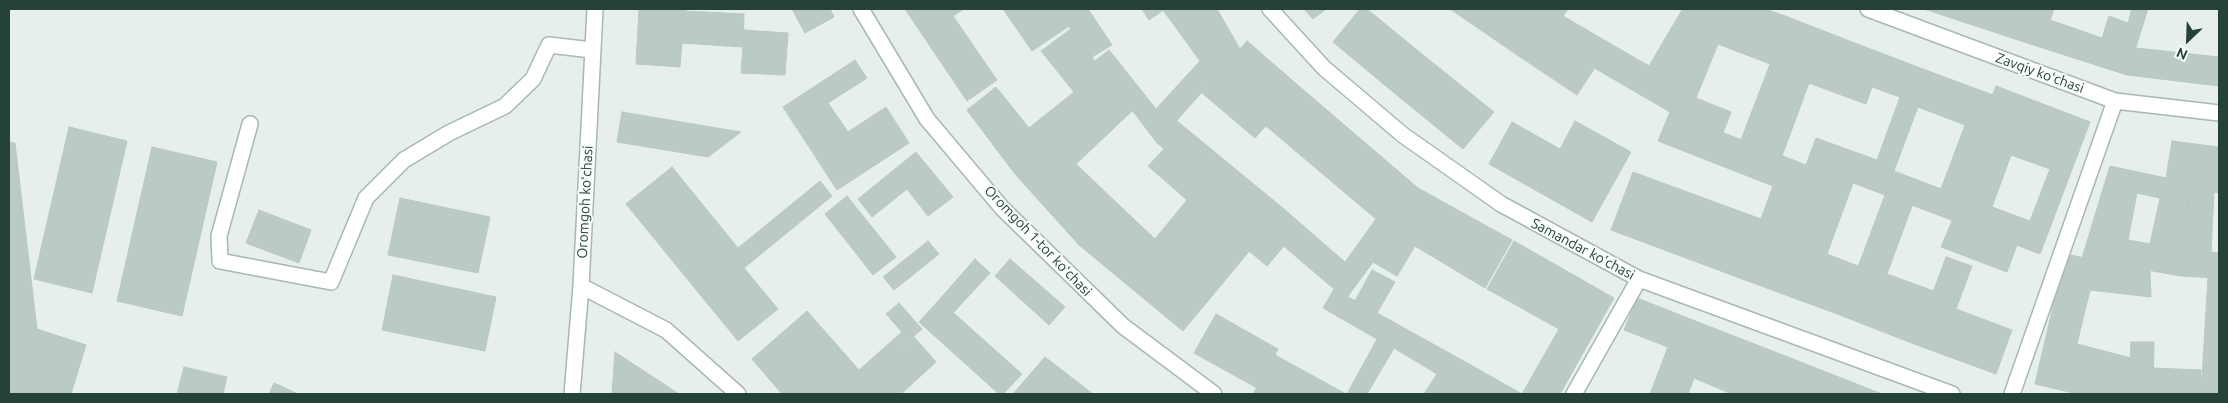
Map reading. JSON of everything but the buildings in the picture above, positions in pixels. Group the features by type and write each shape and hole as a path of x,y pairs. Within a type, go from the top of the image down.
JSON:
{"street":[{"name":"Oromgoh koʻchasi","path":"572,394 581,286 595,9"},
{"name":"Oromgoh 1-tor koʻchasi","path":"861,9 927,119 1002,208 1123,326 1214,394"},
{"name":"Samandar ko‘chasi","path":"1270,9 1324,68 1403,135 1501,204 1640,279 1952,394"},
{"name":"Zavqiy koʻchasi","path":"1868,9 2115,101 2219,113"},
{"path":"250,124 219,236 220,260 331,282 366,198 404,160 449,133 505,106 533,78 548,45 592,50"},
{"path":"2012,394 2115,101"},
{"path":"1574,394 1640,279"},
{"path":"581,286 666,330 738,394"}]}
